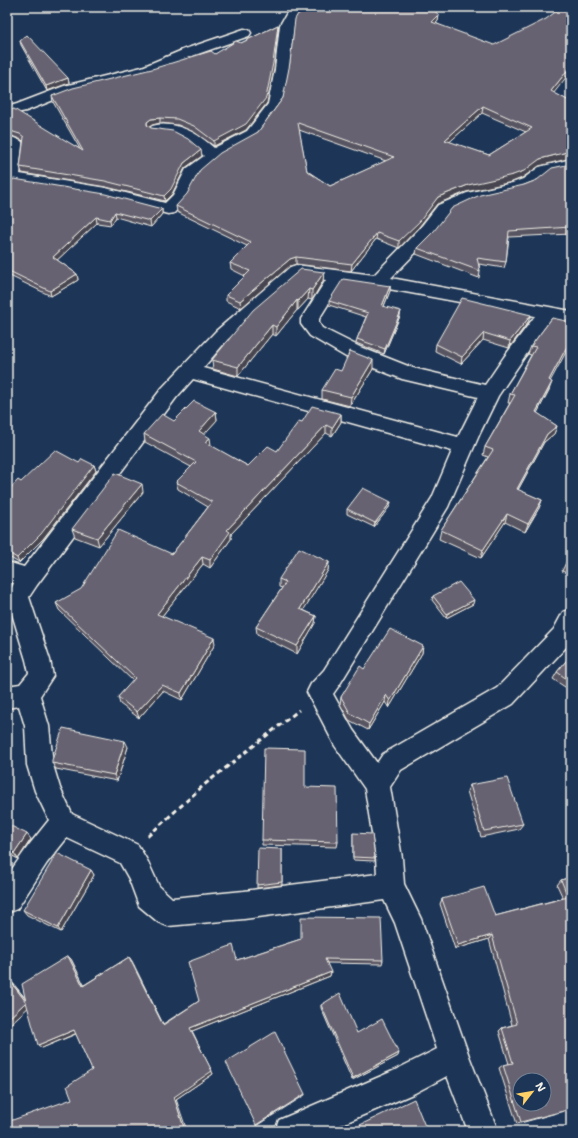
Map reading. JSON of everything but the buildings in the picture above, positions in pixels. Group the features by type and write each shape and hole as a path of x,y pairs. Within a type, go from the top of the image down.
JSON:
{"street":[{"path":"7,140 16,144 9,179 106,194 168,209 180,197 192,172 211,158 212,155 229,148 252,134 276,104 287,26 293,14 307,7"},
{"path":"7,111 21,108 69,89 147,70 190,52 244,33"},
{"path":"157,129 170,128 188,136 208,150 212,155"},
{"path":"378,281 426,232 444,209 473,196 516,188 529,182 545,170 571,164"},
{"path":"391,886 244,905 168,912 149,896 140,871 129,854 63,824 48,791 40,765 37,726 17,696 40,676 38,660 18,596 28,578 169,393 222,335 296,271 378,281 571,317"},
{"path":"337,277 310,320 310,324 316,332 353,352 409,374 490,393"},
{"path":"483,1131 454,1056 407,919 391,886 389,858 377,785 344,738 319,692 332,677 441,501 464,446 490,393 526,340 550,312"},
{"path":"188,371 464,446"},
{"path":"7,571 28,578"},
{"path":"377,785 392,762 505,696 562,636 571,619"},
{"path":"7,899 38,854 63,824"},
{"path":"290,1131 404,1082 454,1056"}],"path":[{"path":"129,854 186,800 281,726 319,692"}]}
